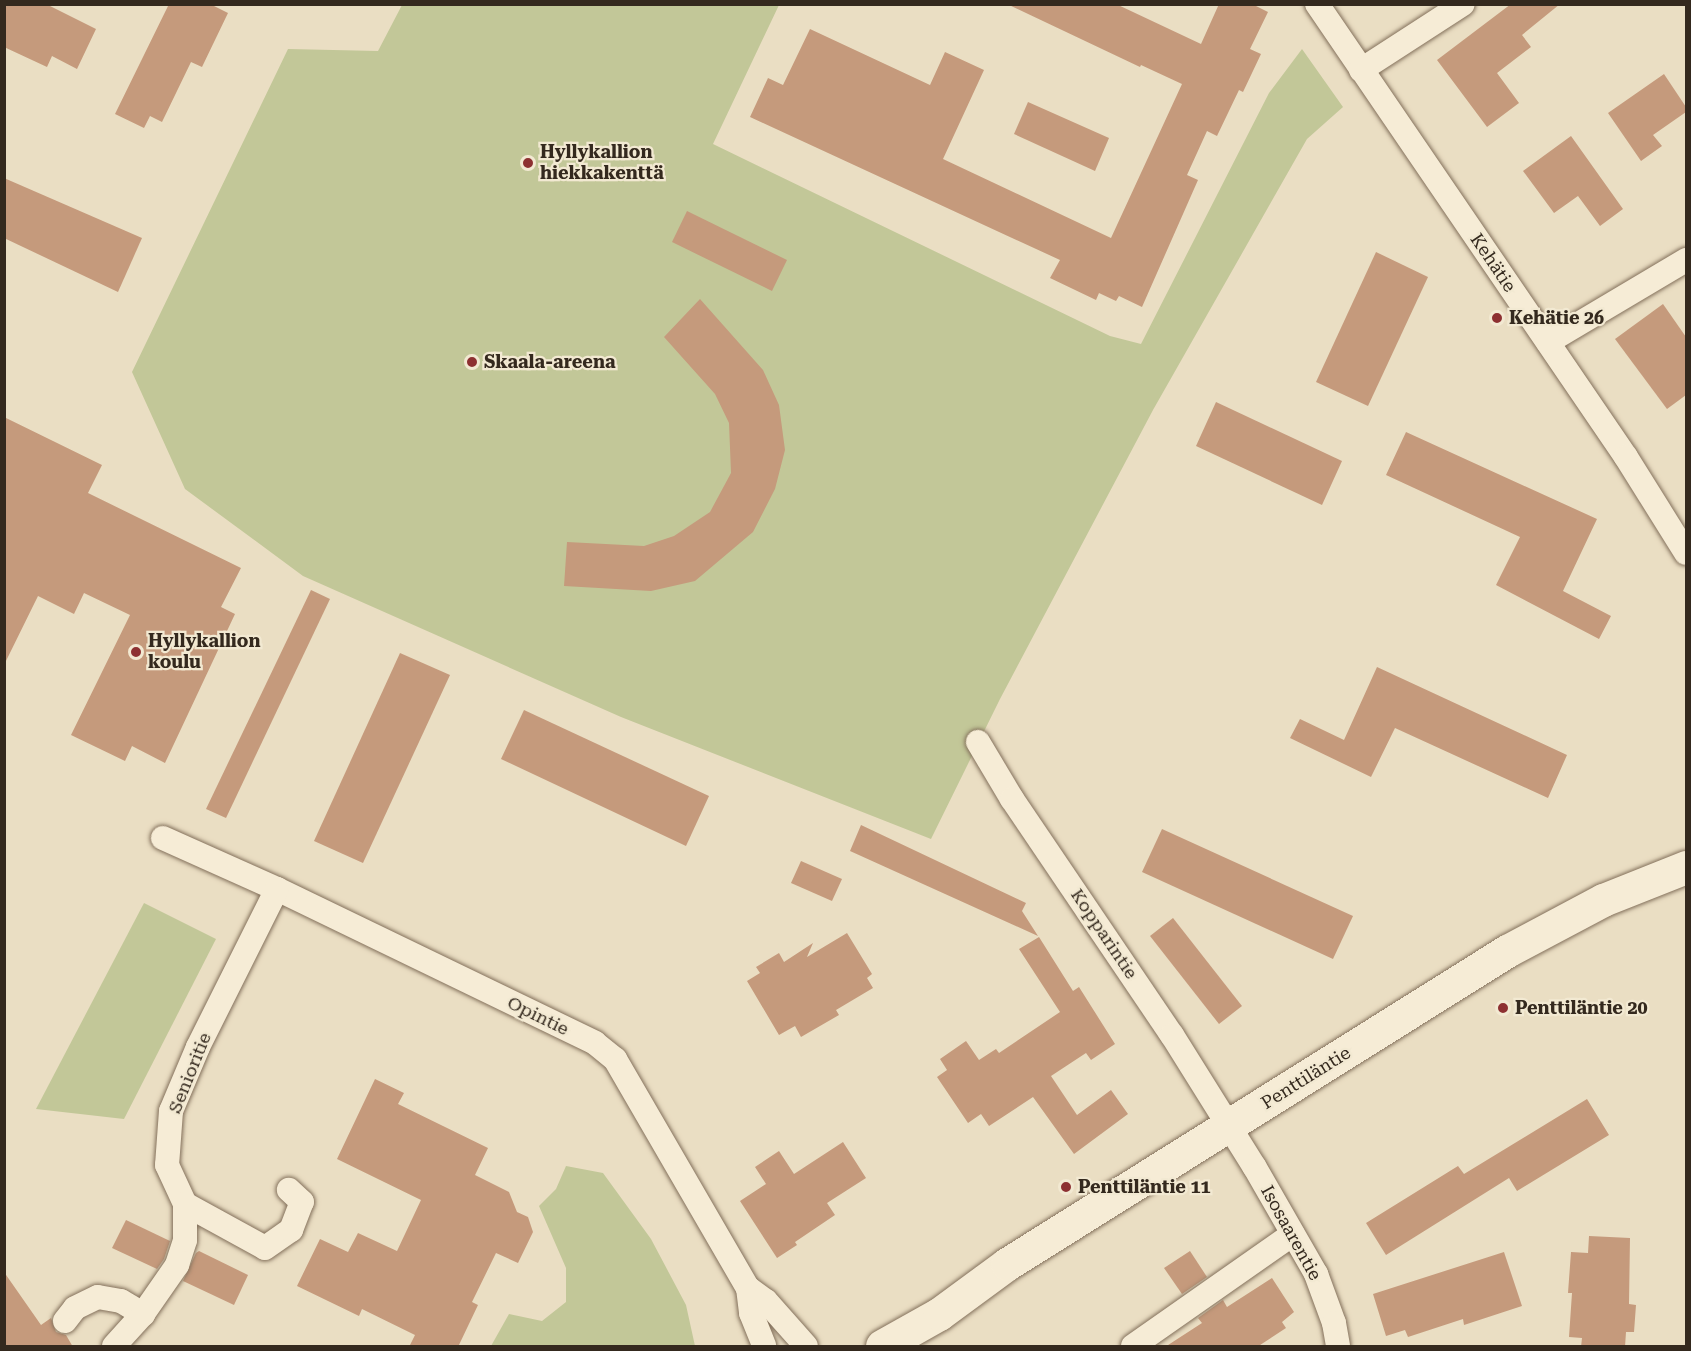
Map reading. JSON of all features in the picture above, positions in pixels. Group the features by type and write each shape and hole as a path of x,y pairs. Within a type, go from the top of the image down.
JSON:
{"street":[{"name":"Kehätie","path":"1317,4 1626,456 1686,553"},
{"path":"1361,70 1463,4"},
{"path":"1548,342 1686,260"},
{"name":"Kopparintie","path":"978,742 1012,799 1172,1035 1229,1127"},
{"name":"Opintie","path":"163,838 222,867 277,889 595,1043 615,1059 748,1288 751,1313 764,1347"},
{"name":"Penttiläntie","path":"882,1347 939,1314 1007,1264 1507,951 1603,900 1686,867"},
{"name":"Senioritie","path":"184,1204 167,1165 171,1111 198,1047 277,889"},
{"name":"Isosaarentie","path":"1229,1127 1316,1274 1334,1323 1338,1347"},
{"path":"184,1204 265,1248 291,1230 303,1202 288,1190"},
{"path":"114,1347 143,1314 177,1265 185,1240 184,1204"},
{"path":"1133,1347 1293,1234"},
{"path":"748,1288 766,1301 806,1347"},
{"path":"65,1321 75,1308 98,1298 121,1301 143,1314"},
{"name":"Penttiläntie","path":"920,1347 939,1314"}],"green space":[{"path":"402,5 779,5 713,144 1110,336 1141,344 1269,93 1302,49 1343,107 1307,139 1153,410 1000,699 931,839 621,717 303,576 185,489 132,372 288,49 378,51"},
{"path":"144,903 216,939 124,1119 36,1109"},
{"path":"566,1166 603,1173 651,1239 686,1305 695,1346 491,1346 509,1314 542,1321 566,1302 566,1268 539,1206 556,1189"}],"building":[{"path":"4,4 46,4 96,29 77,69 52,56 47,67 4,47"},
{"path":"169,4 210,4 228,13 202,67 191,62 162,122 150,116 144,128 115,114"},
{"path":"1007,4 1116,4 1201,44 1219,4 1252,4 1268,12 1250,49 1261,54 1243,92 1239,90 1217,136 1207,131 1187,175 1198,180 1142,307 1119,296 1116,301 1099,293 1096,300 1050,278 1060,260 750,117 768,78 783,85 810,29 930,85 945,52 984,70 943,159 1111,238 1182,84 1141,65 1140,67"},
{"path":"1511,4 1560,4 1522,35 1531,47 1497,73 1519,103 1487,127 1437,60"},
{"path":"1664,74 1686,107 1686,112 1653,135 1662,146 1641,161 1608,113"},
{"path":"1028,102 1109,138 1095,171 1014,134"},
{"path":"1571,136 1623,209 1600,226 1578,196 1554,213 1523,171"},
{"path":"4,178 142,238 118,292 4,238"},
{"path":"687,211 787,260 772,291 672,242"},
{"path":"1376,252 1428,277 1368,406 1316,382"},
{"path":"700,299 763,370 779,405 785,450 775,489 753,532 695,581 651,591 564,586 567,542 644,546 674,536 710,512 731,473 729,423 715,394 664,337"},
{"path":"1663,304 1686,337 1686,395 1667,409 1615,339"},
{"path":"1216,402 1342,461 1322,505 1196,446"},
{"path":"4,417 102,465 88,493 241,568 221,607 235,614 165,763 132,746 125,761 71,735 130,615 84,593 74,614 38,596 4,665"},
{"path":"1406,432 1597,519 1563,591 1611,616 1599,639 1496,585 1520,537 1386,475"},
{"path":"311,590 330,599 226,818 206,809"},
{"path":"400,653 450,675 363,863 314,841"},
{"path":"1377,667 1567,755 1548,798 1395,728 1371,777 1290,738 1300,719 1344,740"},
{"path":"524,710 709,796 686,846 501,759"},
{"path":"861,825 1026,903 1022,911 1038,936 850,851"},
{"path":"1162,829 1353,916 1333,959 1142,872"},
{"path":"801,861 842,879 832,901 791,883"},
{"path":"1173,918 1242,1006 1219,1024 1150,936"},
{"path":"847,933 872,974 867,978 873,988 836,1010 839,1015 801,1037 795,1026 779,1035 747,981 760,973 756,967 779,953 784,962 813,943 807,957"},
{"path":"1039,937 1073,991 1079,987 1115,1044 1091,1060 1086,1053 1051,1076 1077,1115 1111,1090 1128,1114 1074,1154 1033,1097 989,1126 981,1114 968,1123 937,1077 947,1070 940,1059 966,1041 979,1060 996,1049 999,1053 1060,1012 1019,949"},
{"path":"375,1079 404,1093 398,1104 488,1148 475,1175 509,1192 517,1212 528,1217 533,1232 518,1263 496,1253 472,1302 478,1305 458,1347 409,1347 415,1335 362,1309 359,1316 297,1286 320,1239 348,1252 358,1233 397,1251 421,1200 337,1159"},
{"path":"1587,1099 1609,1135 1517,1191 1509,1178 1386,1255 1366,1223 1458,1166 1464,1174"},
{"path":"843,1142 866,1178 827,1203 835,1215 795,1242 797,1245 777,1258 740,1201 766,1184 755,1167 779,1151 794,1174"},
{"path":"126,1220 170,1241 164,1259 157,1269 112,1248"},
{"path":"1589,1236 1630,1238 1629,1304 1636,1305 1634,1332 1626,1332 1625,1347 1581,1347 1582,1338 1569,1337 1572,1293 1568,1293 1571,1252 1588,1253"},
{"path":"199,1251 248,1275 234,1305 183,1281"},
{"path":"1190,1251 1207,1277 1182,1294 1164,1268"},
{"path":"1504,1252 1522,1306 1464,1325 1463,1319 1408,1337 1405,1330 1386,1336 1373,1294"},
{"path":"4,1272 41,1325 51,1318 56,1332 66,1335 73,1347 4,1347"},
{"path":"1272,1278 1294,1312 1282,1322 1286,1328 1257,1347 1165,1347 1202,1323 1198,1318 1223,1300 1227,1307"}],"place":[{"name":"Hyllykallion hiekkakenttä","path":"528,163"},
{"name":"Kehätie 26","path":"1497,318"},
{"name":"Skaala-areena","path":"472,362"},
{"name":"Hyllykallion koulu","path":"136,652"},
{"name":"Penttiläntie 20","path":"1503,1008"},
{"name":"Penttiläntie 11","path":"1066,1187"}]}
